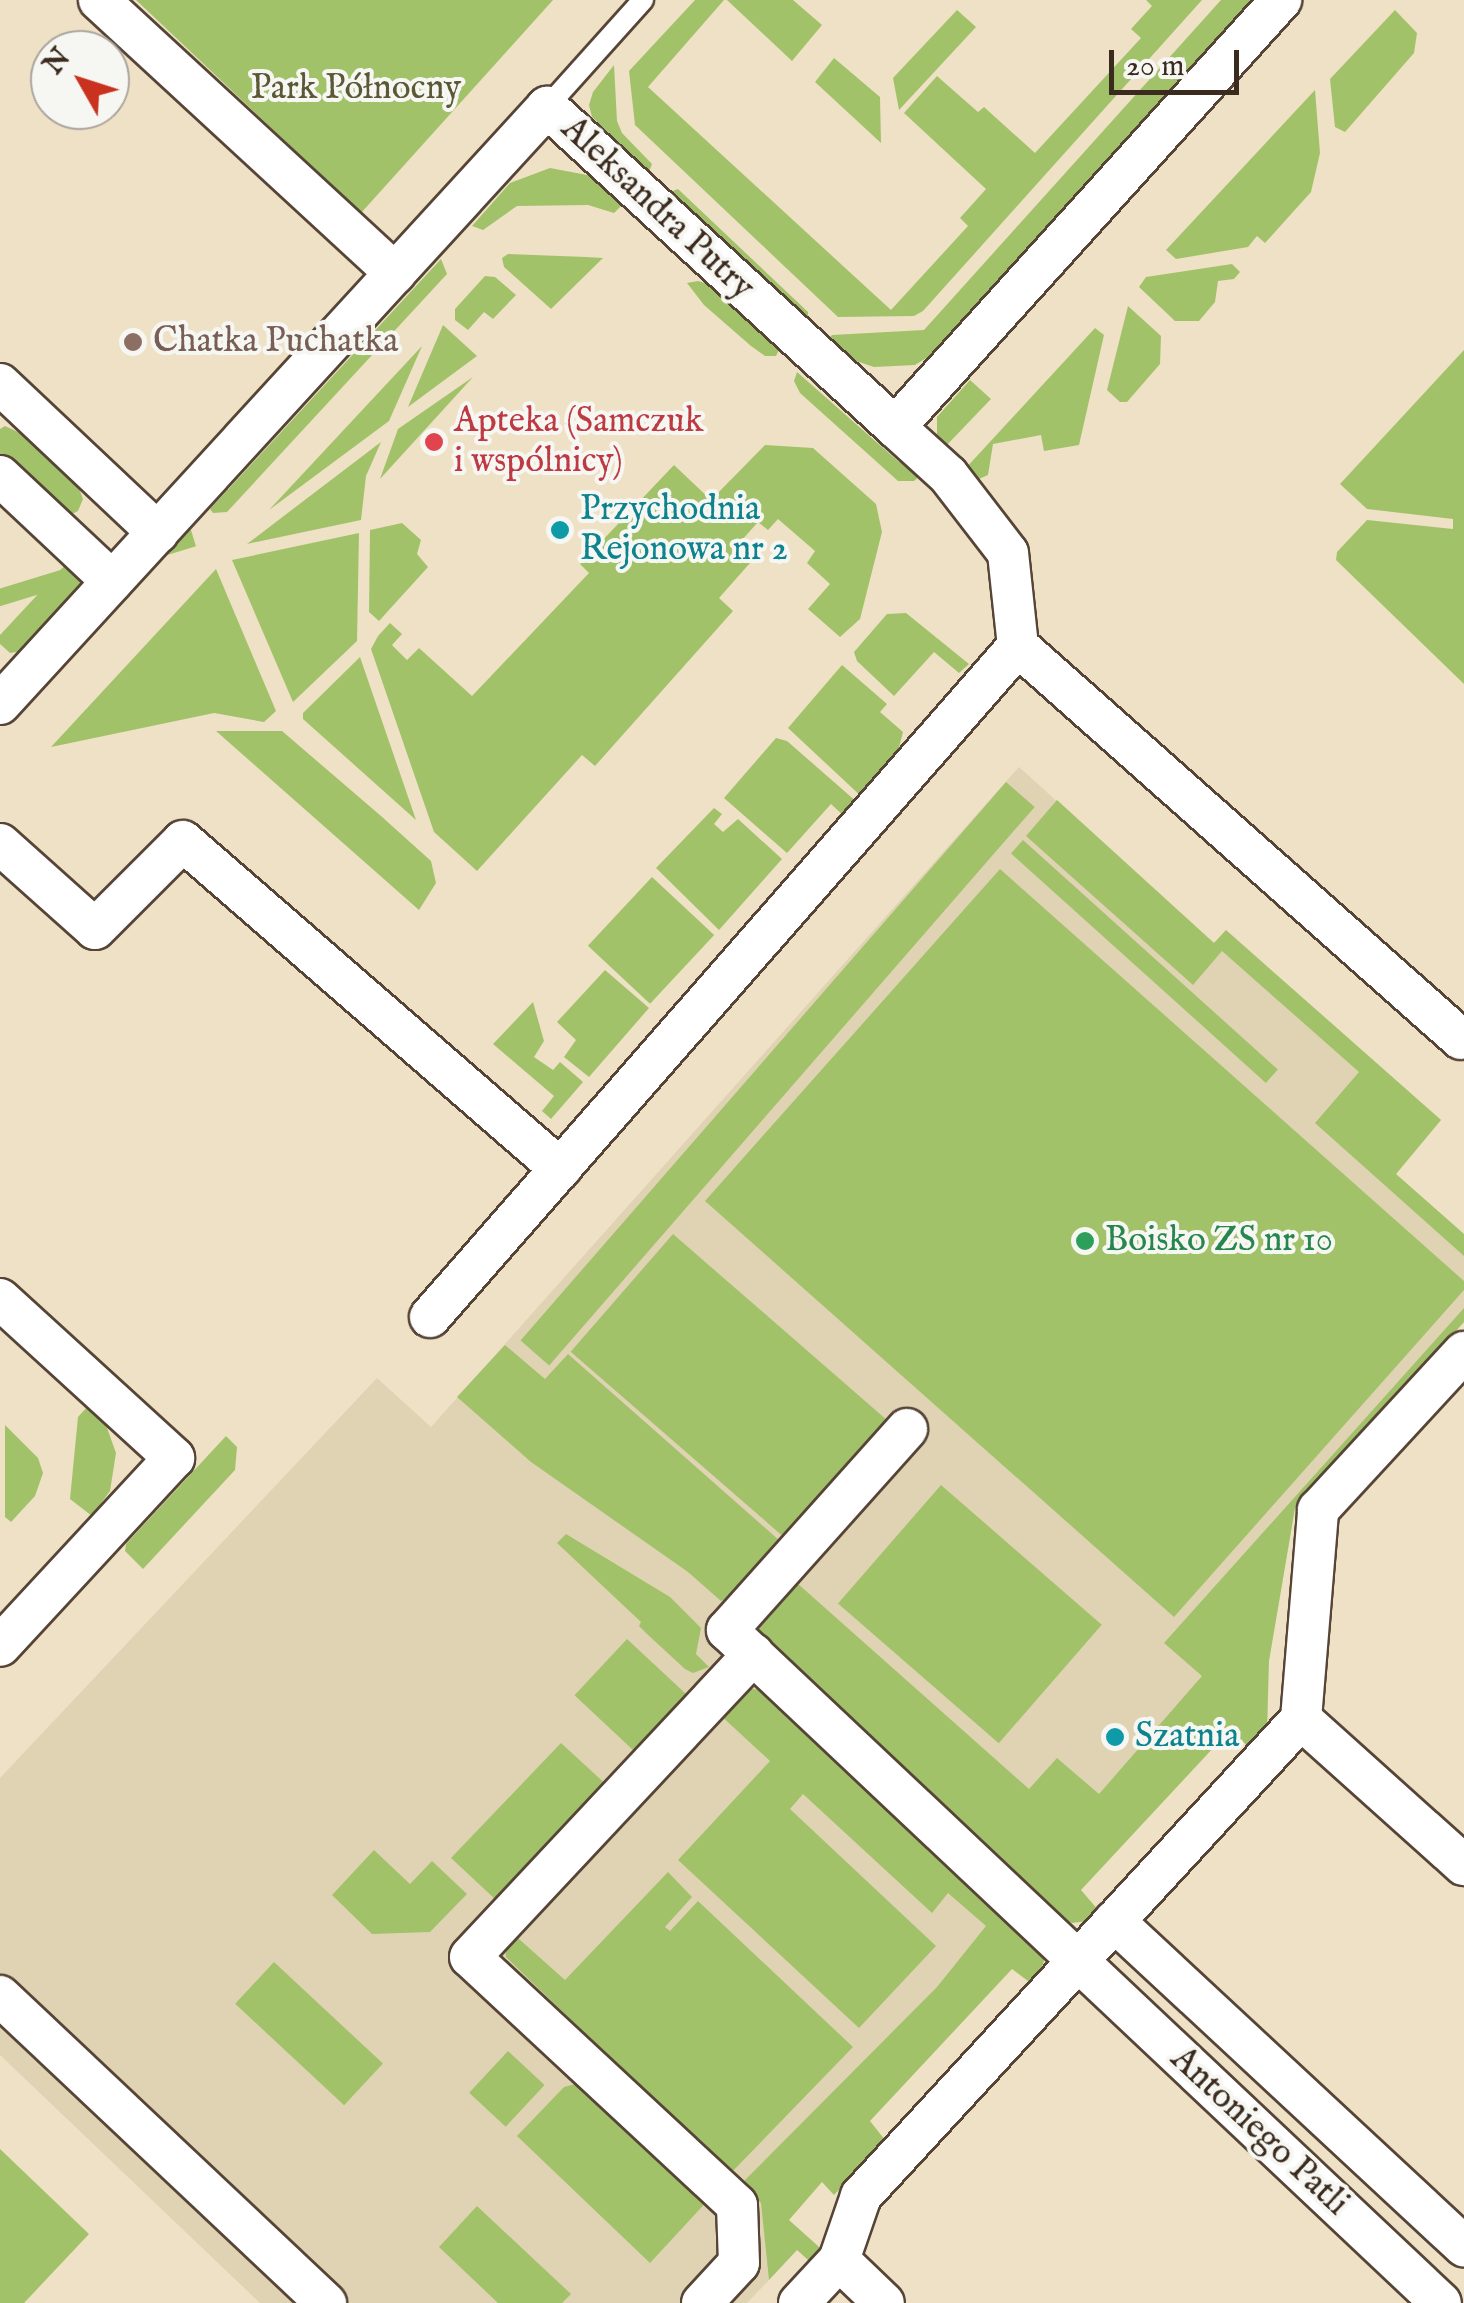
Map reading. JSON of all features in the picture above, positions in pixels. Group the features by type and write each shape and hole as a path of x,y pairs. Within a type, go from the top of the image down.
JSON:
{"street":[{"path":"98,0 395,272"},
{"path":"895,427 1281,0"},
{"name":"Aleksandra Putry","path":"0,704 547,108 948,475 1008,553 1018,646"},
{"path":"0,384 158,533"},
{"path":"0,476 112,580"},
{"path":"430,1316 1018,646 1461,1039"},
{"path":"0,844 95,929 184,841 560,1169"},
{"path":"0,1299 174,1458 0,1646"},
{"path":"799,2303 839,2260 861,2196 1301,1719 1318,1510 1464,1352"},
{"name":"Antoniego Patli","path":"906,1429 727,1630 1444,2303"},
{"path":"702,2303 740,2263 737,2206 470,1957 754,1654"},
{"path":"1301,1719 1464,1865"},
{"name":"Antoniego Patli","path":"1114,1921 1464,2246"},
{"path":"0,1996 326,2303"},
{"path":"839,2260 884,2303"},
{"path":"1444,2303 1464,2285"}],"lane":[{"path":"547,108 643,0"}],"shaded area":[{"path":"1019,767 1214,943 1226,930 1441,1120 1396,1174 1464,1234 1464,1322 1295,1508 1269,1661 1008,1947 788,2221 769,2280 747,2303 260,2303 0,2055 0,1778 377,1378 431,1427"}],"green space":[{"name":"Park Północny","path":"136,0 553,0 361,213"},
{"path":"695,0 724,0 648,87 891,310 968,226 960,218 986,189 904,113 937,76 978,112 984,107 1035,153 1141,38 1131,29 1152,6 1146,0 1202,0 923,311 914,316 838,317 635,125 629,71"},
{"path":"727,0 793,0 822,25 792,61"},
{"path":"1221,0 1254,0 936,352 915,365 874,367 853,360 826,341 832,335 924,330"},
{"path":"957,10 976,27 899,110 893,78"},
{"path":"1395,10 1417,33 1414,53 1345,132 1335,127 1330,79"},
{"path":"834,58 880,97 881,143 815,82"},
{"path":"614,65 617,121 622,133 652,164 649,172 592,117 589,105 593,92"},
{"path":"1315,90 1320,153 1311,192 1265,243 1257,236 1248,247 1176,259 1166,250"},
{"path":"550,168 587,175 622,199 621,206 614,213 588,205 517,206 483,230 472,226 510,183"},
{"path":"678,189 808,312 808,321 670,192"},
{"path":"508,254 603,258 551,309 504,267 502,258"},
{"path":"441,259 447,274 227,512 213,513 210,509"},
{"path":"1232,264 1240,272 1234,279 1218,281 1215,302 1199,321 1175,321 1139,287 1146,277"},
{"path":"485,276 495,277 516,295 493,319 484,312 468,330 455,320 455,309"},
{"path":"687,283 708,284 779,350 776,356 765,356 704,305"},
{"path":"1128,306 1161,336 1160,364 1127,402 1120,402 1107,390"},
{"path":"443,325 477,356 408,407"},
{"path":"1095,328 1104,335 1079,445 1044,451 1041,435 993,444 988,475 979,479 965,469"},
{"path":"422,346 389,421 269,510"},
{"path":"1464,350 1464,684 1336,560 1337,552 1367,520 1453,529 1453,519 1367,509 1340,484"},
{"path":"797,372 899,462 907,460 922,474 914,481 898,481 800,393 794,381"},
{"path":"473,377 380,479 398,429"},
{"path":"970,380 991,399 944,448 937,437 937,417"},
{"path":"5,426 18,432 77,483 83,499 78,511 70,515 61,511 0,454 0,429"},
{"path":"381,442 366,476 361,520 247,544"},
{"path":"765,445 813,448 876,504 882,532 860,619 840,637 808,609 830,584 807,563 815,551 778,519 768,530 758,522 734,549 750,563 719,598 733,611 595,766 582,755 477,871 434,832 371,649 378,636 390,623 402,634 392,645 407,660 419,648 472,696 589,573 580,564 674,465 711,500"},
{"path":"402,523 421,540 417,554 428,567 379,621 369,612 370,530"},
{"path":"191,530 196,546 0,606 0,588"},
{"path":"359,533 357,641 293,702 232,560"},
{"path":"68,562 84,581 82,586 23,651 10,653 0,644 0,635"},
{"path":"216,569 276,711 264,722 214,713 51,747"},
{"path":"906,613 969,664 959,673 934,652 894,696 857,661 854,652 887,614"},
{"path":"360,657 416,820 303,719 303,713"},
{"path":"842,665 887,704 880,712 903,732 896,759 863,798 788,728"},
{"path":"216,731 282,731 381,816 431,861 436,883 419,910"},
{"path":"776,738 787,741 858,803 845,817 831,804 787,853 724,798"},
{"path":"1006,782 1035,807 549,1365 521,1340"},
{"path":"1057,800 1214,943 1226,930 1441,1120 1396,1174 1464,1234 1464,1256 1315,1123 1359,1072 1222,951 1193,985 1026,836"},
{"path":"714,808 722,814 714,824 723,832 738,819 782,859 719,930 656,868"},
{"path":"1023,840 1278,1070 1266,1083 1011,853"},
{"name":"Boisko ZS nr 10","path":"1000,869 1464,1281 1464,1290 1174,1617 705,1201"},
{"path":"652,877 714,935 650,1004 588,946"},
{"path":"605,970 649,1008 589,1077 564,1057 576,1040 557,1022"},
{"path":"533,1002 544,1041 534,1057 553,1070 560,1062 583,1082 551,1119 542,1111 554,1096 493,1044"},
{"path":"673,1234 887,1420 784,1537 571,1352"},
{"path":"1464,1308 1464,1322 1295,1508 1269,1661 1267,1733 1252,1749 1229,1731 1081,1890 1099,1911 1088,1921 1072,1923 1062,1918 754,1633 797,1583 1029,1789 1057,1758 1099,1794 1202,1676 1164,1643"},
{"path":"505,1345 545,1379 568,1354 780,1541 739,1585 742,1589 721,1601 688,1572 531,1462 457,1397"},
{"path":"89,1405 106,1425 116,1453 110,1491 92,1516 70,1499 78,1417"},
{"path":"5,1425 38,1458 43,1473 35,1496 11,1522 5,1517"},
{"path":"226,1436 237,1447 235,1470 143,1569 125,1551 126,1544"},
{"path":"941,1485 1102,1625 999,1743 838,1603"},
{"path":"566,1534 670,1597 701,1628 696,1654 709,1667 693,1673 685,1669 647,1634 639,1626 641,1622 557,1543"},
{"path":"627,1639 694,1701 641,1757 574,1695"},
{"path":"743,1688 762,1690 1040,1950 1044,1960 1039,1980 1028,1981 1012,1969 870,2121 889,2145 855,2188 847,2181 834,2195 822,2182 789,2220 828,2255 818,2269 797,2250 769,2280 761,2203 743,2185 745,2180 937,1987 986,1926 948,1893 932,1913 803,1794 790,1809 936,1946 859,2028 678,1860 770,1761 717,1712"},
{"path":"561,1743 610,1788 504,1901 496,1900 451,1858"},
{"path":"374,1850 410,1884 432,1861 467,1894 430,1932 372,1934 332,1895"},
{"path":"668,1872 692,1897 665,1927 670,1931 698,1901 853,2047 730,2174 506,1957 505,1942 510,1931 565,1980"},
{"path":"274,1962 383,2064 344,2105 235,2004"},
{"path":"508,2051 545,2085 506,2127 469,2093"},
{"path":"579,2083 711,2197 650,2263 517,2136 564,2087"},
{"path":"0,2149 89,2234 24,2303 0,2303"},
{"path":"477,2206 571,2294 562,2303 498,2303 439,2247"}],"place":[{"name":"Chatka Puchatka","path":"133,342"},
{"name":"Apteka (Samczuk i wspólnicy)","path":"434,442"},
{"name":"Przychodnia Rejonowa nr 2","path":"560,530"},
{"name":"Boisko ZS nr 10","path":"1085,1241"},
{"name":"Szatnia","path":"1115,1737"}]}
